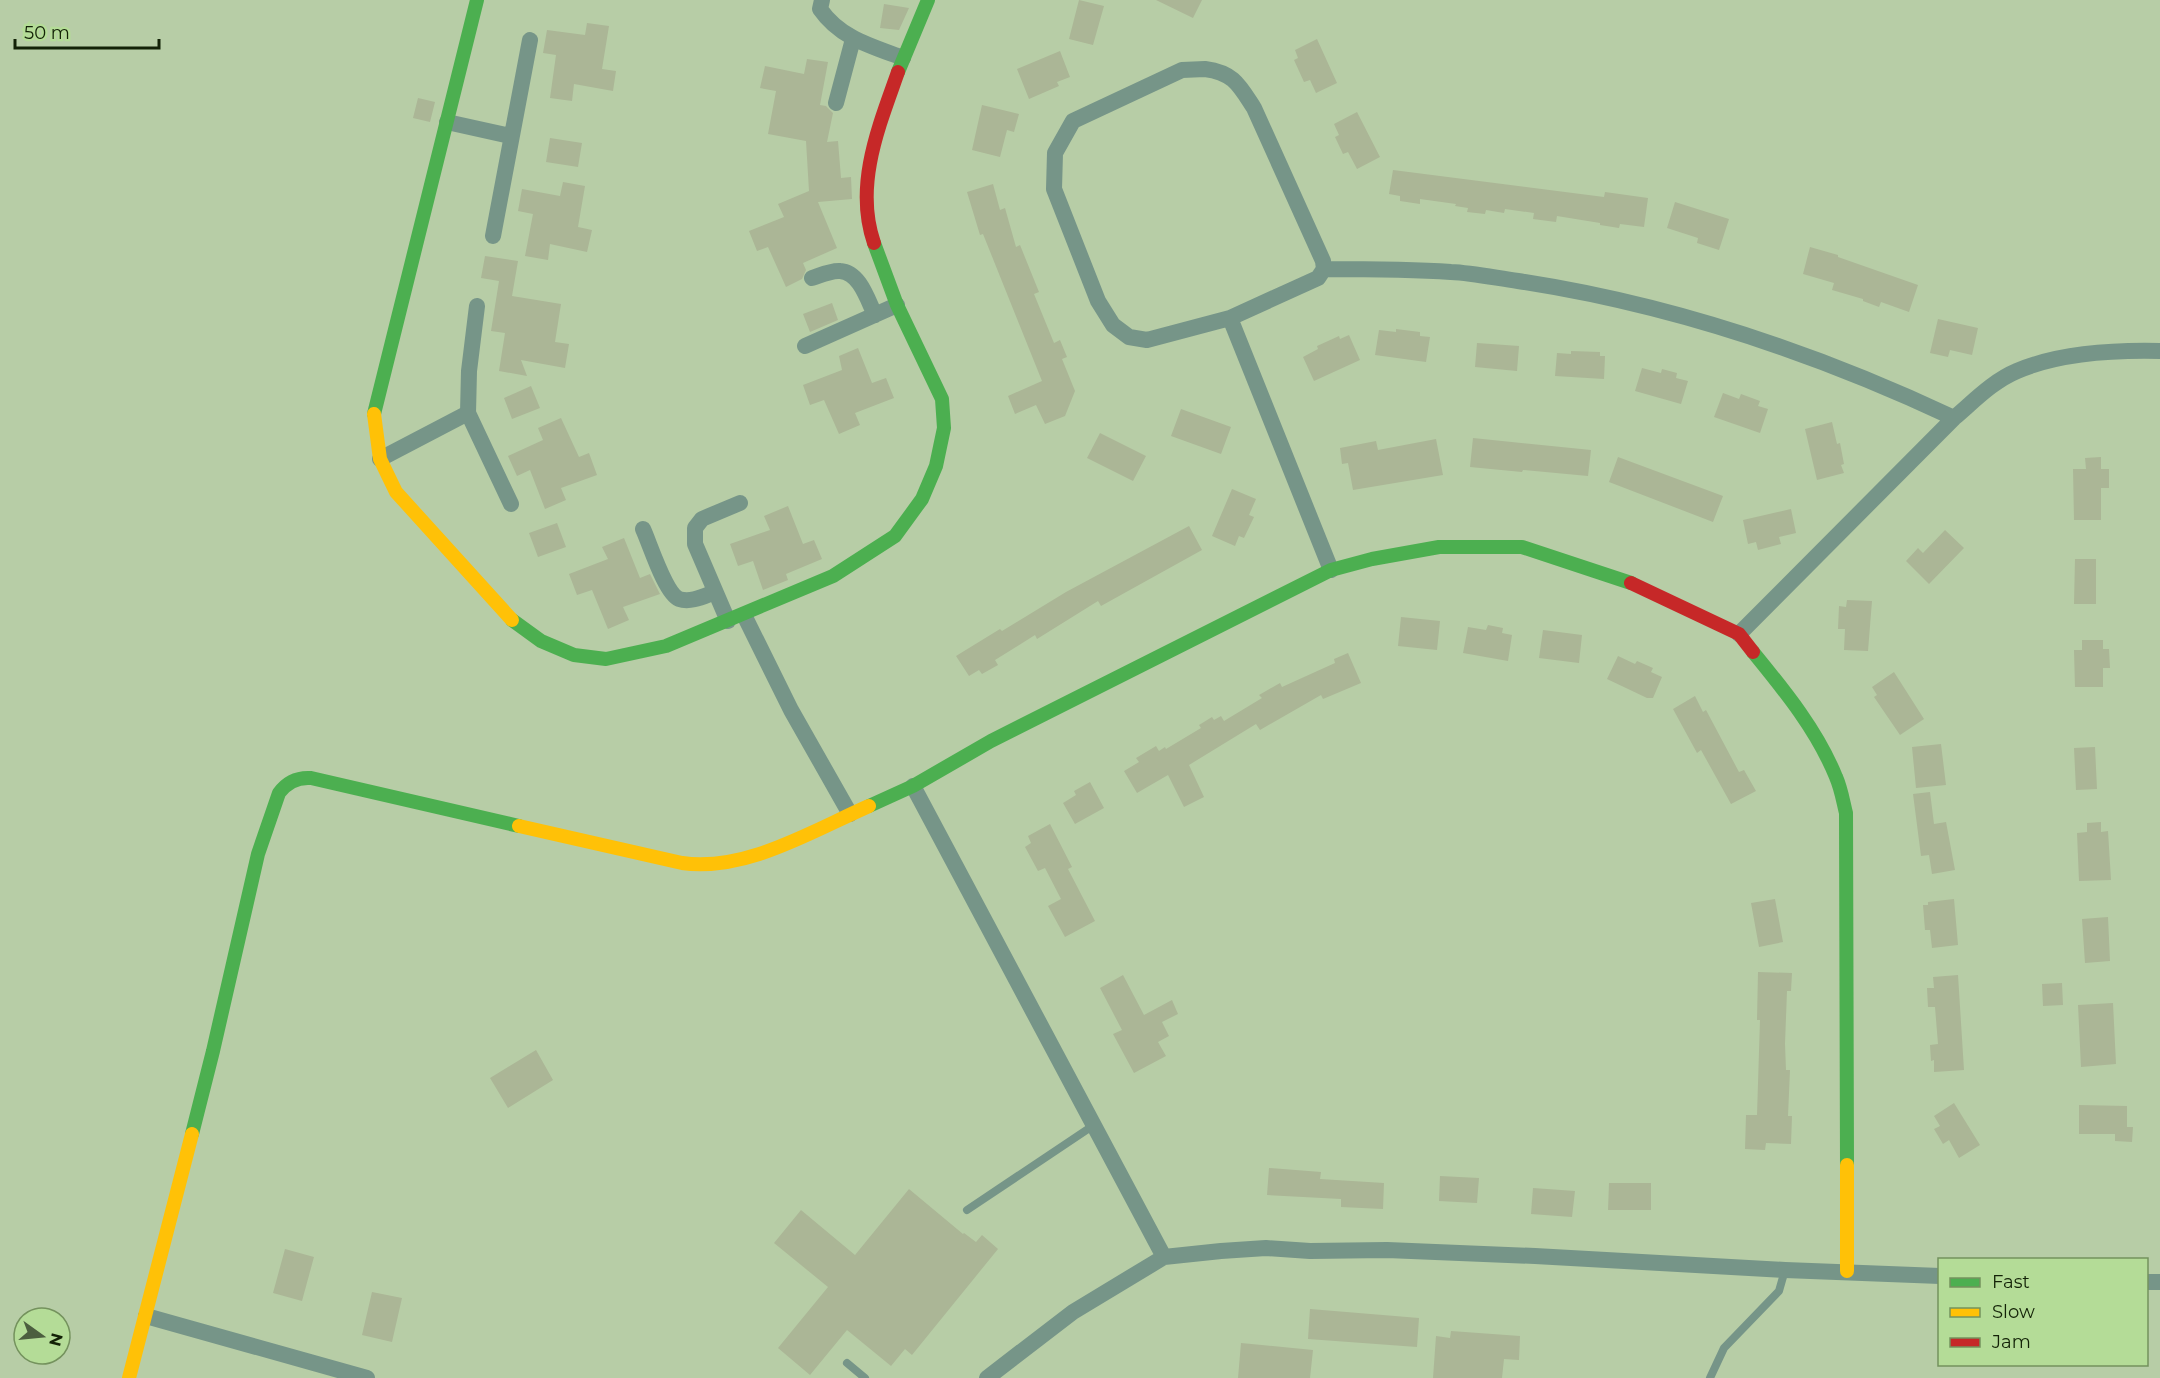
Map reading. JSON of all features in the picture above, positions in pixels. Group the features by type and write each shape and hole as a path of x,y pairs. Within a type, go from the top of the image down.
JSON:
{"street":[{"path":"477,0 373,417 380,459 396,492 514,623 541,640 574,655 606,659 666,646 833,576 895,536 922,499 936,465 944,428 942,399 897,305 873,239 866,203 869,169 878,130 903,58 928,0"},
{"path":"822,0 820,9 830,23 853,39 903,58"},
{"path":"836,103 853,39"},
{"path":"493,236 510,136 530,40"},
{"path":"1182,70 1222,71 1240,86 1254,108 1323,261 1324,269 1318,278 1230,318 1147,340 1128,337 1113,325 1098,301 1054,189 1055,153 1073,121 1182,70"},
{"path":"447,122 510,136"},
{"path":"1324,269 1452,272 1560,287 1629,301 1699,319 1835,366 1954,418"},
{"path":"812,278 839,271 848,273 859,282 875,315"},
{"path":"805,346 897,305"},
{"path":"477,306 469,371 468,413 511,504"},
{"path":"1230,318 1331,570"},
{"path":"1739,634 1954,418 1992,386 2017,371 2056,358 2132,350 2160,351"},
{"path":"380,459 468,413"},
{"path":"728,621 695,544 695,528 702,519 740,503"},
{"path":"643,529 670,592 679,599 692,600 715,592"},
{"path":"129,1378 213,1051 258,854 283,787 299,778 311,778 630,852 696,865 728,862 764,852 913,786 991,741 1331,570 1371,559 1439,547 1522,547 1633,584 1739,634 1787,694 1823,748 1837,779 1846,813 1847,1271"},
{"path":"744,615 791,710 850,814"},
{"path":"913,786 1164,1257"},
{"path":"987,1378 1073,1312 1164,1257 1266,1248 1310,1251 1387,1250 1938,1276"},
{"path":"146,1316 367,1378"}],"lane":[{"path":"967,1210 1094,1125"},
{"path":"1710,1378 1724,1348 1779,1291 1785,1270"},
{"path":"847,1363 865,1378"}],"building":[{"path":"1079,0 1104,6 1093,45 1069,39"},
{"path":"1156,0 1202,0 1193,18"},
{"path":"884,4 909,8 899,30 880,28"},
{"path":"587,23 609,26 602,69 616,71 613,91 574,84 572,101 550,98 556,55 543,53 547,30 585,35"},
{"path":"1317,39 1337,83 1316,93 1310,80 1304,82 1294,60 1298,58 1295,50"},
{"path":"1060,51 1070,77 1057,82 1059,86 1029,99 1017,69"},
{"path":"807,59 828,62 820,105 826,106 833,113 827,142 838,141 841,178 851,177 852,199 818,202 837,248 803,263 806,270 802,279 786,287 768,247 757,251 749,231 784,217 778,204 809,191 806,141 768,134 776,91 760,88 765,66 804,74"},
{"path":"418,98 435,102 430,122 413,118"},
{"path":"982,105 1019,114 1014,132 1007,130 1000,157 972,150"},
{"path":"1357,112 1380,157 1357,169 1348,152 1343,154 1335,137 1339,135 1334,124"},
{"path":"550,138 582,143 578,167 546,162"},
{"path":"1393,170 1604,197 1605,192 1648,198 1644,227 1620,224 1619,228 1557,216 1556,222 1533,219 1534,213 1505,209 1504,213 1486,210 1485,214 1467,212 1468,208 1455,206 1456,204 1420,199 1420,204 1400,201 1400,196 1389,194"},
{"path":"563,182 585,186 578,227 592,230 587,252 550,244 548,260 525,256 533,214 518,211 522,189 560,196"},
{"path":"993,184 1000,210 1005,208 1016,247 1020,245 1039,292 1034,294 1054,343 1060,340 1067,357 1062,359 1075,391 1065,416 1045,424 1036,405 1015,414 1008,396 1042,381 983,234 980,235 967,192"},
{"path":"1675,202 1729,219 1719,250 1697,243 1698,238 1667,228"},
{"path":"1810,247 1918,285 1909,312 1881,302 1879,307 1863,299 1832,290 1834,283 1803,274"},
{"path":"485,256 518,261 512,296 561,304 555,342 569,344 565,368 521,360 527,376 499,371 505,333 491,331 499,281 481,278"},
{"path":"832,303 838,320 810,332 803,314"},
{"path":"1938,319 1978,328 1972,355 1950,350 1948,357 1930,353"},
{"path":"1396,329 1420,332 1420,336 1430,337 1426,362 1375,355 1379,330 1396,332"},
{"path":"1349,335 1360,360 1314,381 1303,357 1318,349 1317,346 1339,336 1340,339"},
{"path":"1477,343 1519,346 1517,371 1475,367"},
{"path":"858,348 872,383 886,378 894,398 855,413 860,425 839,434 824,400 810,405 803,385 842,370 839,356"},
{"path":"1571,351 1600,352 1600,356 1605,356 1604,379 1555,376 1557,353 1571,354"},
{"path":"1642,368 1661,373 1662,369 1677,373 1676,378 1688,381 1681,404 1635,391"},
{"path":"531,386 540,408 512,419 504,398"},
{"path":"1723,393 1739,399 1741,394 1760,401 1758,406 1768,409 1760,433 1714,417"},
{"path":"1181,409 1231,427 1221,454 1171,436"},
{"path":"561,418 579,457 589,453 597,475 561,488 566,500 545,509 530,470 517,476 508,456 543,440 538,428"},
{"path":"1832,422 1837,444 1840,443 1844,464 1841,465 1844,473 1817,480 1805,429"},
{"path":"1100,433 1146,456 1133,481 1087,458"},
{"path":"1473,438 1591,450 1588,476 1470,467"},
{"path":"1436,439 1443,475 1353,490 1348,463 1342,464 1340,448 1376,441 1378,450"},
{"path":"1618,457 1723,496 1713,522 1609,482"},
{"path":"2101,457 2101,469 2109,469 2109,488 2101,488 2101,520 2074,520 2073,469 2086,469 2085,458"},
{"path":"1232,489 1256,499 1249,515 1254,517 1244,538 1239,536 1235,546 1212,536"},
{"path":"788,506 803,544 814,540 822,559 786,574 788,580 763,590 753,561 738,566 730,544 770,530 764,516"},
{"path":"1791,509 1796,533 1779,537 1781,544 1758,550 1756,542 1748,544 1743,520"},
{"path":"557,523 566,547 538,557 529,533"},
{"path":"1189,526 1202,550 1101,606 1098,601 1037,639 1035,635 995,660 998,665 982,674 979,670 969,676 956,656 1066,592"},
{"path":"1945,530 1964,548 1929,584 1906,561 1918,548 1923,553"},
{"path":"624,538 640,578 650,574 660,594 623,607 629,620 608,629 592,590 577,595 569,574 608,559 602,547"},
{"path":"2075,559 2096,559 2096,604 2074,604"},
{"path":"1847,600 1872,601 1868,651 1844,650 1845,629 1838,629 1839,606 1846,607"},
{"path":"1401,617 1440,621 1437,650 1398,646"},
{"path":"1488,625 1503,628 1502,633 1512,635 1508,661 1463,653 1468,627 1486,630"},
{"path":"1543,630 1582,635 1579,663 1539,658"},
{"path":"2082,640 2103,640 2103,649 2109,649 2110,668 2103,668 2103,687 2075,687 2074,650 2082,650"},
{"path":"1348,653 1361,683 1323,699 1321,695 1260,730 1256,724 1189,765 1204,797 1184,807 1168,775 1137,793 1124,771 1139,762 1136,758 1156,746 1159,751 1165,747 1166,749 1201,728 1199,725 1212,717 1214,720 1221,716 1224,721 1262,698 1259,695 1280,683 1282,687 1335,663 1334,659"},
{"path":"1618,656 1635,664 1637,661 1653,668 1651,672 1662,677 1653,698 1647,698 1607,679"},
{"path":"1894,672 1924,719 1900,735 1874,697 1877,695 1872,687"},
{"path":"1695,696 1703,712 1706,710 1739,772 1744,770 1756,791 1731,804 1701,750 1697,753 1673,709"},
{"path":"1941,744 1946,785 1916,788 1912,747"},
{"path":"2095,747 2097,789 2076,790 2074,748"},
{"path":"1090,782 1104,808 1075,824 1063,803 1076,795 1074,791"},
{"path":"1930,792 1934,824 1946,822 1955,870 1932,874 1929,855 1921,856 1913,794"},
{"path":"2101,822 2101,832 2108,831 2111,880 2079,881 2077,833 2087,832 2087,823"},
{"path":"1050,824 1072,867 1068,869 1095,921 1065,937 1048,906 1061,899 1045,868 1038,871 1025,847 1031,843 1028,836"},
{"path":"1775,899 1783,942 1759,947 1751,903"},
{"path":"1954,899 1958,945 1932,948 1930,930 1925,930 1923,905 1928,905 1928,902"},
{"path":"2108,917 2110,961 2085,963 2082,919"},
{"path":"1758,972 1792,973 1791,991 1787,991 1785,1044 1786,1070 1790,1070 1788,1116 1792,1116 1791,1144 1766,1143 1765,1150 1745,1149 1746,1115 1757,1115 1760,1020 1757,1020"},
{"path":"1123,975 1144,1015 1172,1000 1178,1014 1162,1022 1169,1036 1158,1042 1166,1056 1134,1073 1113,1034 1122,1030 1100,988"},
{"path":"1958,975 1964,1070 1934,1072 1930,1045 1938,1044 1935,1007 1928,1007 1927,988 1934,988 1933,977"},
{"path":"2062,983 2063,1005 2043,1006 2042,984"},
{"path":"2113,1003 2116,1064 2081,1067 2078,1005"},
{"path":"536,1050 553,1080 508,1108 490,1078"},
{"path":"1954,1103 1980,1145 1959,1158 1949,1140 1943,1144 1934,1129 1940,1126 1934,1116"},
{"path":"2079,1105 2127,1106 2127,1127 2133,1127 2132,1142 2115,1141 2115,1134 2079,1134"},
{"path":"1269,1168 1321,1172 1320,1179 1384,1183 1383,1209 1341,1207 1341,1199 1267,1195"},
{"path":"1440,1176 1479,1178 1477,1203 1439,1201"},
{"path":"1609,1183 1651,1183 1651,1210 1608,1210"},
{"path":"1533,1188 1575,1191 1572,1217 1531,1214"},
{"path":"909,1189 963,1234 976,1242 982,1235 998,1249 912,1355 905,1349 891,1366 847,1330 810,1375 778,1348 828,1287 774,1243 801,1210 855,1255"},
{"path":"285,1249 314,1257 302,1301 273,1293"},
{"path":"372,1292 402,1298 392,1342 362,1335"},
{"path":"1310,1309 1419,1318 1417,1347 1308,1339"},
{"path":"1451,1331 1520,1336 1519,1360 1504,1359 1502,1378 1433,1378 1436,1336 1450,1338"},
{"path":"1241,1343 1313,1350 1310,1378 1238,1378"}],"traffic: fast":[{"path":"374,414 477,0"},
{"path":"898,72 928,0"},
{"path":"512,620 541,641 574,655 606,659 666,646 833,576 895,536 922,499 936,466 944,428 942,399 897,305 874,243"},
{"path":"869,806 913,786 991,741 1331,570 1372,559 1439,547 1522,547 1631,583"},
{"path":"1753,652 1810,727 1838,781 1846,813 1847,1165"},
{"path":"192,1134 258,854 279,793 285,786 297,779 311,778 519,826"}],"traffic: slow":[{"path":"374,414 380,459 396,492 512,620"},
{"path":"519,826 682,863 706,864 754,856 869,806"},
{"path":"129,1378 192,1134"},
{"path":"1847,1165 1847,1271"}],"traffic: jam":[{"path":"874,243 867,199 871,156 898,72"},
{"path":"1631,583 1739,634 1753,652"}]}
